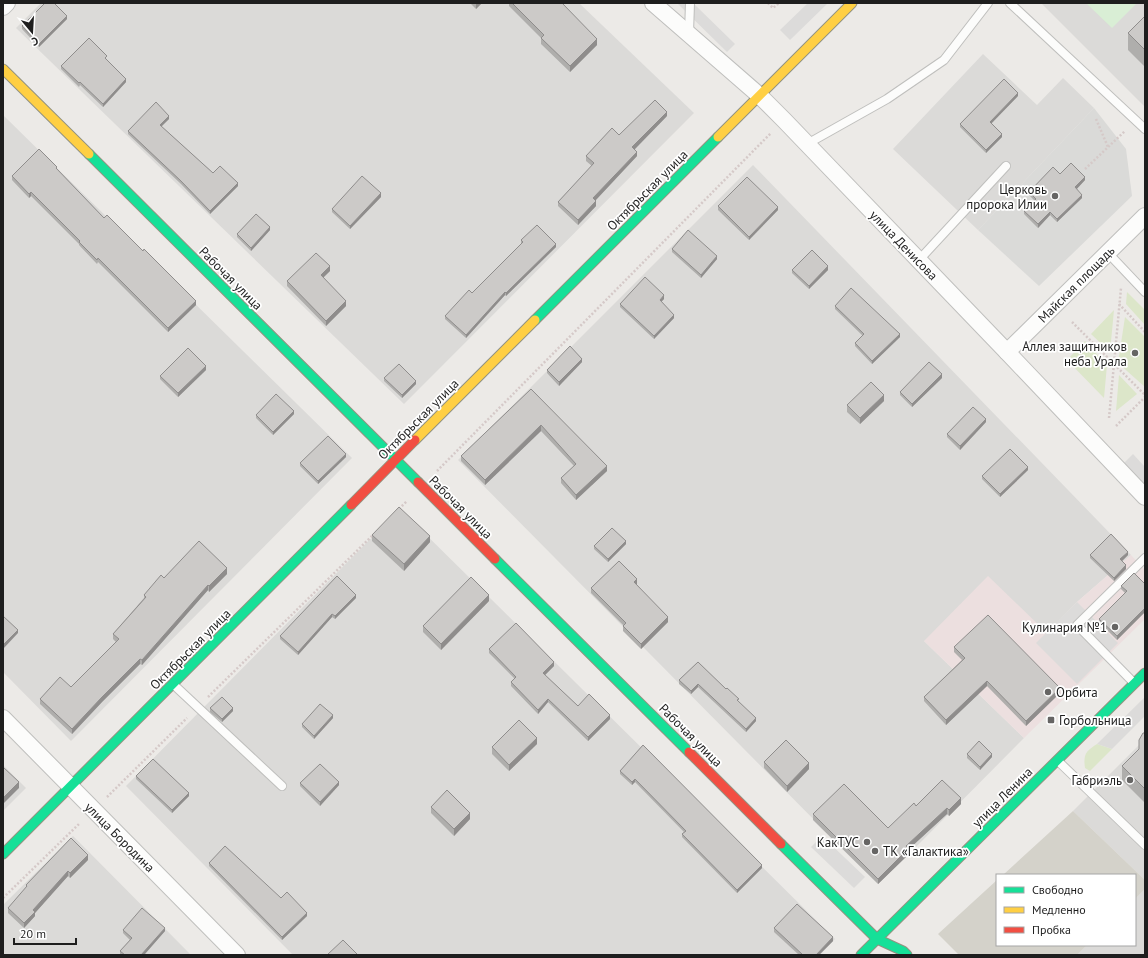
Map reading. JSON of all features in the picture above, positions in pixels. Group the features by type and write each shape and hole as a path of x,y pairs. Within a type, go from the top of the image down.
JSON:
{"street":[{"path":"3,7 7,3"},
{"name":"улица Денисова","path":"653,3 760,96 808,144 1145,497"},
{"name":"Октябрьская улица","path":"3,854 852,3"},
{"name":"Рабочая улица","path":"3,69 877,939 903,951 906,955"},
{"name":"Майская площадь","path":"1007,352 1145,216"},
{"name":"улица Ленина","path":"861,955 1145,673"},
{"name":"улица Бородина","path":"3,718 237,955"}],"lane":[{"path":"688,34 690,3"},
{"path":"808,144 887,99 944,60 988,3"},
{"path":"1010,3 1145,129"},
{"path":"919,260 1006,166"},
{"path":"1108,253 1145,292"},
{"path":"1135,684 1076,625 1145,558"},
{"path":"174,684 282,786"},
{"path":"1057,761 1145,845"}],"path":[{"path":"768,3 773,8 779,3"},
{"path":"1096,119 1108,147"},
{"path":"394,514 784,120"},
{"path":"1085,169 1136,121"},
{"path":"1109,418 1123,269"},
{"path":"1119,304 1145,332"},
{"path":"1072,322 1145,396 1116,426"},
{"path":"3,898 377,531"}],"shaded area":[{"path":"41,3 579,3 694,113 404,404 16,28"},
{"path":"677,3 693,3 735,44 727,52"},
{"path":"808,3 828,3 790,40 780,30"},
{"path":"1041,3 1145,3 1145,107"},
{"path":"983,54 1037,105 1063,78 1094,108 978,230 893,149"},
{"path":"1094,108 1126,149 1132,196 1039,286 978,230"},
{"path":"3,115 352,458 71,741 3,672"},
{"path":"753,165 1131,555 1077,602 1047,633 924,641 1024,738 909,854 868,813 837,843 458,460"},
{"path":"1133,454 1145,467 1145,484 1124,463"},
{"path":"400,509 835,939 820,955 293,955 126,786"},
{"path":"1131,555 1145,570 1145,619 1024,738 924,641 988,576 1047,633 1077,602"},
{"path":"1077,602 1118,643 1077,684 1036,643"},
{"path":"1145,697 1145,716 1112,749 1097,744"},
{"path":"1145,739 1145,880 1073,811"},
{"path":"3,765 26,788 3,811"},
{"path":"1073,811 1145,880 1145,889 1136,898 1136,874 1004,874"},
{"path":"73,836 191,955 3,955 3,905"},
{"path":"822,836 865,877 854,888 811,847"},
{"path":"996,881 996,946 1086,946 1077,955 959,955 938,934"},
{"path":"1145,889 1145,955 1077,955 1086,946 1136,946 1136,898"}],"green space":[{"path":"1086,3 1137,3 1112,28"},
{"path":"1127,292 1145,310 1145,325 1126,304"},
{"path":"1114,310 1110,352 1091,334"},
{"path":"1125,317 1145,337 1145,387 1118,363"},
{"path":"1085,341 1107,365 1104,398 1067,360"},
{"path":"1119,375 1137,394 1116,411"},
{"path":"1097,744 1112,749 1090,771 1085,768 1084,759 1086,753"}],"building":[{"path":"45,3 54,3 67,16 39,44 22,26"},
{"path":"512,3 562,3 597,39 570,66 541,38 544,35"},
{"path":"1145,16 1145,50 1128,33"},
{"path":"89,38 107,56 105,58 126,79 103,104 61,66"},
{"path":"1004,79 1018,93 990,122 1002,134 986,150 960,124"},
{"path":"655,100 667,112 632,147 637,152 593,198 596,201 578,220 558,202 594,163 586,156 612,128 619,135"},
{"path":"156,102 169,116 160,125 213,173 220,166 238,183 210,211 181,181 128,131"},
{"path":"39,149 104,218 107,215 143,251 144,249 196,301 168,328 98,258 97,260 31,192 29,194 12,176"},
{"name":"Церковь пророка Илии","path":"1071,163 1085,177 1075,187 1082,195 1057,219 1050,212 1038,224 1024,211 1036,199 1029,192 1053,167 1060,174"},
{"path":"362,176 381,193 350,226 332,209"},
{"path":"747,177 778,207 749,237 718,206"},
{"path":"256,214 270,227 251,248 237,234"},
{"path":"537,225 556,244 506,293 505,292 466,335 445,316 469,290 472,293 523,242 521,240"},
{"path":"688,230 717,256 701,275 672,249"},
{"path":"812,250 828,266 809,286 792,270"},
{"path":"316,253 330,266 321,275 346,301 326,321 287,281"},
{"path":"645,277 664,295 660,300 674,315 654,336 620,304"},
{"path":"851,288 900,334 872,361 855,343 864,334 835,306"},
{"path":"570,346 582,359 559,382 547,370"},
{"path":"188,348 206,366 178,393 160,376"},
{"path":"929,362 942,374 912,404 900,392"},
{"path":"399,364 416,381 402,395 384,378"},
{"path":"871,382 884,395 860,418 847,405"},
{"path":"531,389 607,466 576,495 561,478 576,464 541,425 485,480 461,456"},
{"path":"276,394 294,411 273,432 256,415"},
{"path":"973,407 986,419 960,446 947,434"},
{"path":"328,436 346,454 318,481 300,463"},
{"path":"1010,449 1028,467 1000,494 982,476"},
{"path":"399,507 430,536 404,564 372,535"},
{"path":"612,528 626,541 608,559 594,546"},
{"path":"1111,534 1128,552 1120,559 1126,565 1114,578 1090,555"},
{"path":"199,541 227,568 209,586 208,585 142,660 140,659 72,729 40,699 60,677 71,687 119,639 113,634 146,597 144,595 161,575 164,578"},
{"path":"619,561 637,579 634,582 668,617 641,644 623,626 626,623 591,588"},
{"path":"1134,573 1145,584 1145,608 1117,636 1099,619 1127,591 1121,586"},
{"path":"337,576 356,595 335,616 332,614 298,652 280,636"},
{"path":"471,577 489,595 441,644 423,626"},
{"path":"988,615 1060,688 1026,721 987,681 946,720 924,697 965,658 954,647"},
{"path":"3,616 18,630 3,645"},
{"path":"516,623 554,662 543,673 578,706 589,694 610,715 588,737 548,699 538,710 511,682 516,677 489,649"},
{"path":"698,662 726,689 727,688 739,699 737,700 756,718 746,729 698,684 691,691 679,680"},
{"path":"222,697 233,708 222,719 210,708"},
{"path":"320,704 333,715 314,736 302,724"},
{"path":"519,720 537,738 509,765 492,747"},
{"path":"1143,733 1145,733 1145,789 1122,766 1139,749 1139,740"},
{"path":"786,740 809,763 787,786 764,762"},
{"path":"979,741 992,754 980,767 967,754"},
{"path":"643,745 762,865 737,890 682,834 686,831 635,779 632,782 620,771"},
{"path":"153,759 189,793 172,810 136,776"},
{"path":"320,764 339,782 320,802 300,783"},
{"path":"3,767 19,782 3,798"},
{"path":"942,780 961,798 949,810 947,808 906,846 909,848 878,879 813,814 844,784 888,828 914,803 916,806"},
{"path":"447,790 470,813 454,829 431,807"},
{"path":"71,838 88,855 70,873 68,871 33,910 35,912 24,923 8,908 27,886 26,885"},
{"path":"225,846 281,898 287,892 307,913 282,937 209,863"},
{"path":"797,904 833,937 816,955 803,955 774,928"},
{"path":"142,908 165,928 141,955 125,955 120,951 132,938 123,930"},
{"path":"343,940 358,955 327,955"}],"traffic: fast":[{"path":"535,320 718,137"},
{"path":"89,154 418,482"},
{"path":"3,854 351,505"},
{"path":"495,559 689,752"},
{"path":"861,955 1145,673"},
{"path":"781,844 877,939 903,951 907,955"}],"traffic: slow":[{"path":"718,137 852,3"},
{"path":"3,69 89,154"},
{"path":"415,440 535,320"}],"traffic: jam":[{"path":"351,505 415,440"},
{"path":"418,482 495,559"},
{"path":"689,752 781,844"}],"place":[{"name":"Церковь пророка Илии","path":"1055,196"},
{"name":"Аллея защитников неба Урала","path":"1135,353"},
{"name":"Кулинария №1","path":"1115,627"},
{"name":"Орбита","path":"1048,692"},
{"name":"Горбольница","path":"1051,720"},
{"name":"Габриэль","path":"1130,780"},
{"name":"КакТУС","path":"867,842"},
{"name":"ТК «Галактика»","path":"875,851"}]}
